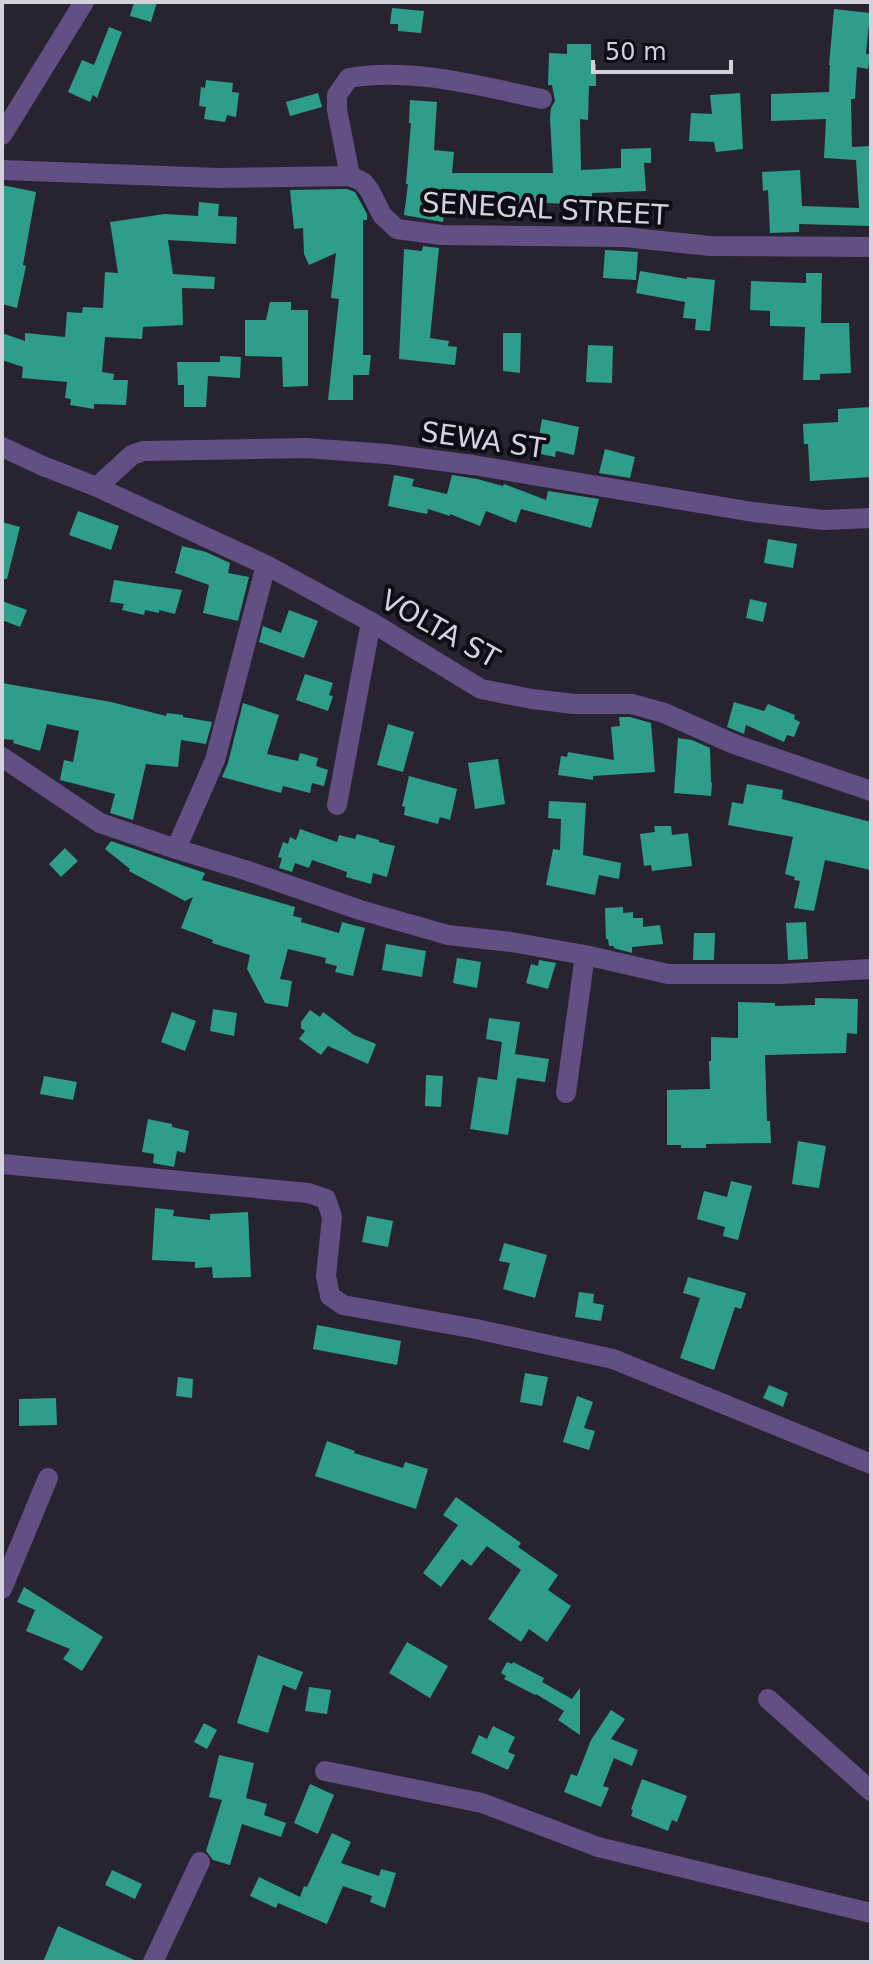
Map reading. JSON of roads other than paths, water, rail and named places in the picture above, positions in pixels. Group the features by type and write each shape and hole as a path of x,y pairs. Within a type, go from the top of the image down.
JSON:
{"street":[{"path":"2,135 84,2"},
{"path":"2,170 218,178 350,176 337,110 337,95 349,78 373,74 442,78 542,99"},
{"name":"SENEGAL STREET","path":"350,176 363,182 382,215 397,229 441,235 624,237 710,246 871,247"},
{"name":"VOLTA ST","path":"2,447 266,565 371,622 481,689 574,704 632,704 664,713 734,744 871,791"},
{"name":"SEWA ST","path":"97,487 132,455 143,451 306,448 473,465 753,512 823,520 871,518"},
{"path":"176,849 215,760 266,565"},
{"path":"337,805 371,622"},
{"path":"2,757 100,823 360,910 448,935 585,955 668,974 781,974 871,969"},
{"path":"566,1093 585,955"},
{"path":"2,1164 308,1193 326,1199 332,1217 326,1276 330,1296 343,1305 476,1329 613,1359 871,1464"},
{"path":"2,1589 48,1478"},
{"path":"768,1699 871,1791"},
{"path":"325,1771 482,1803 598,1847 871,1913"},
{"path":"153,1962 200,1862"}]}
